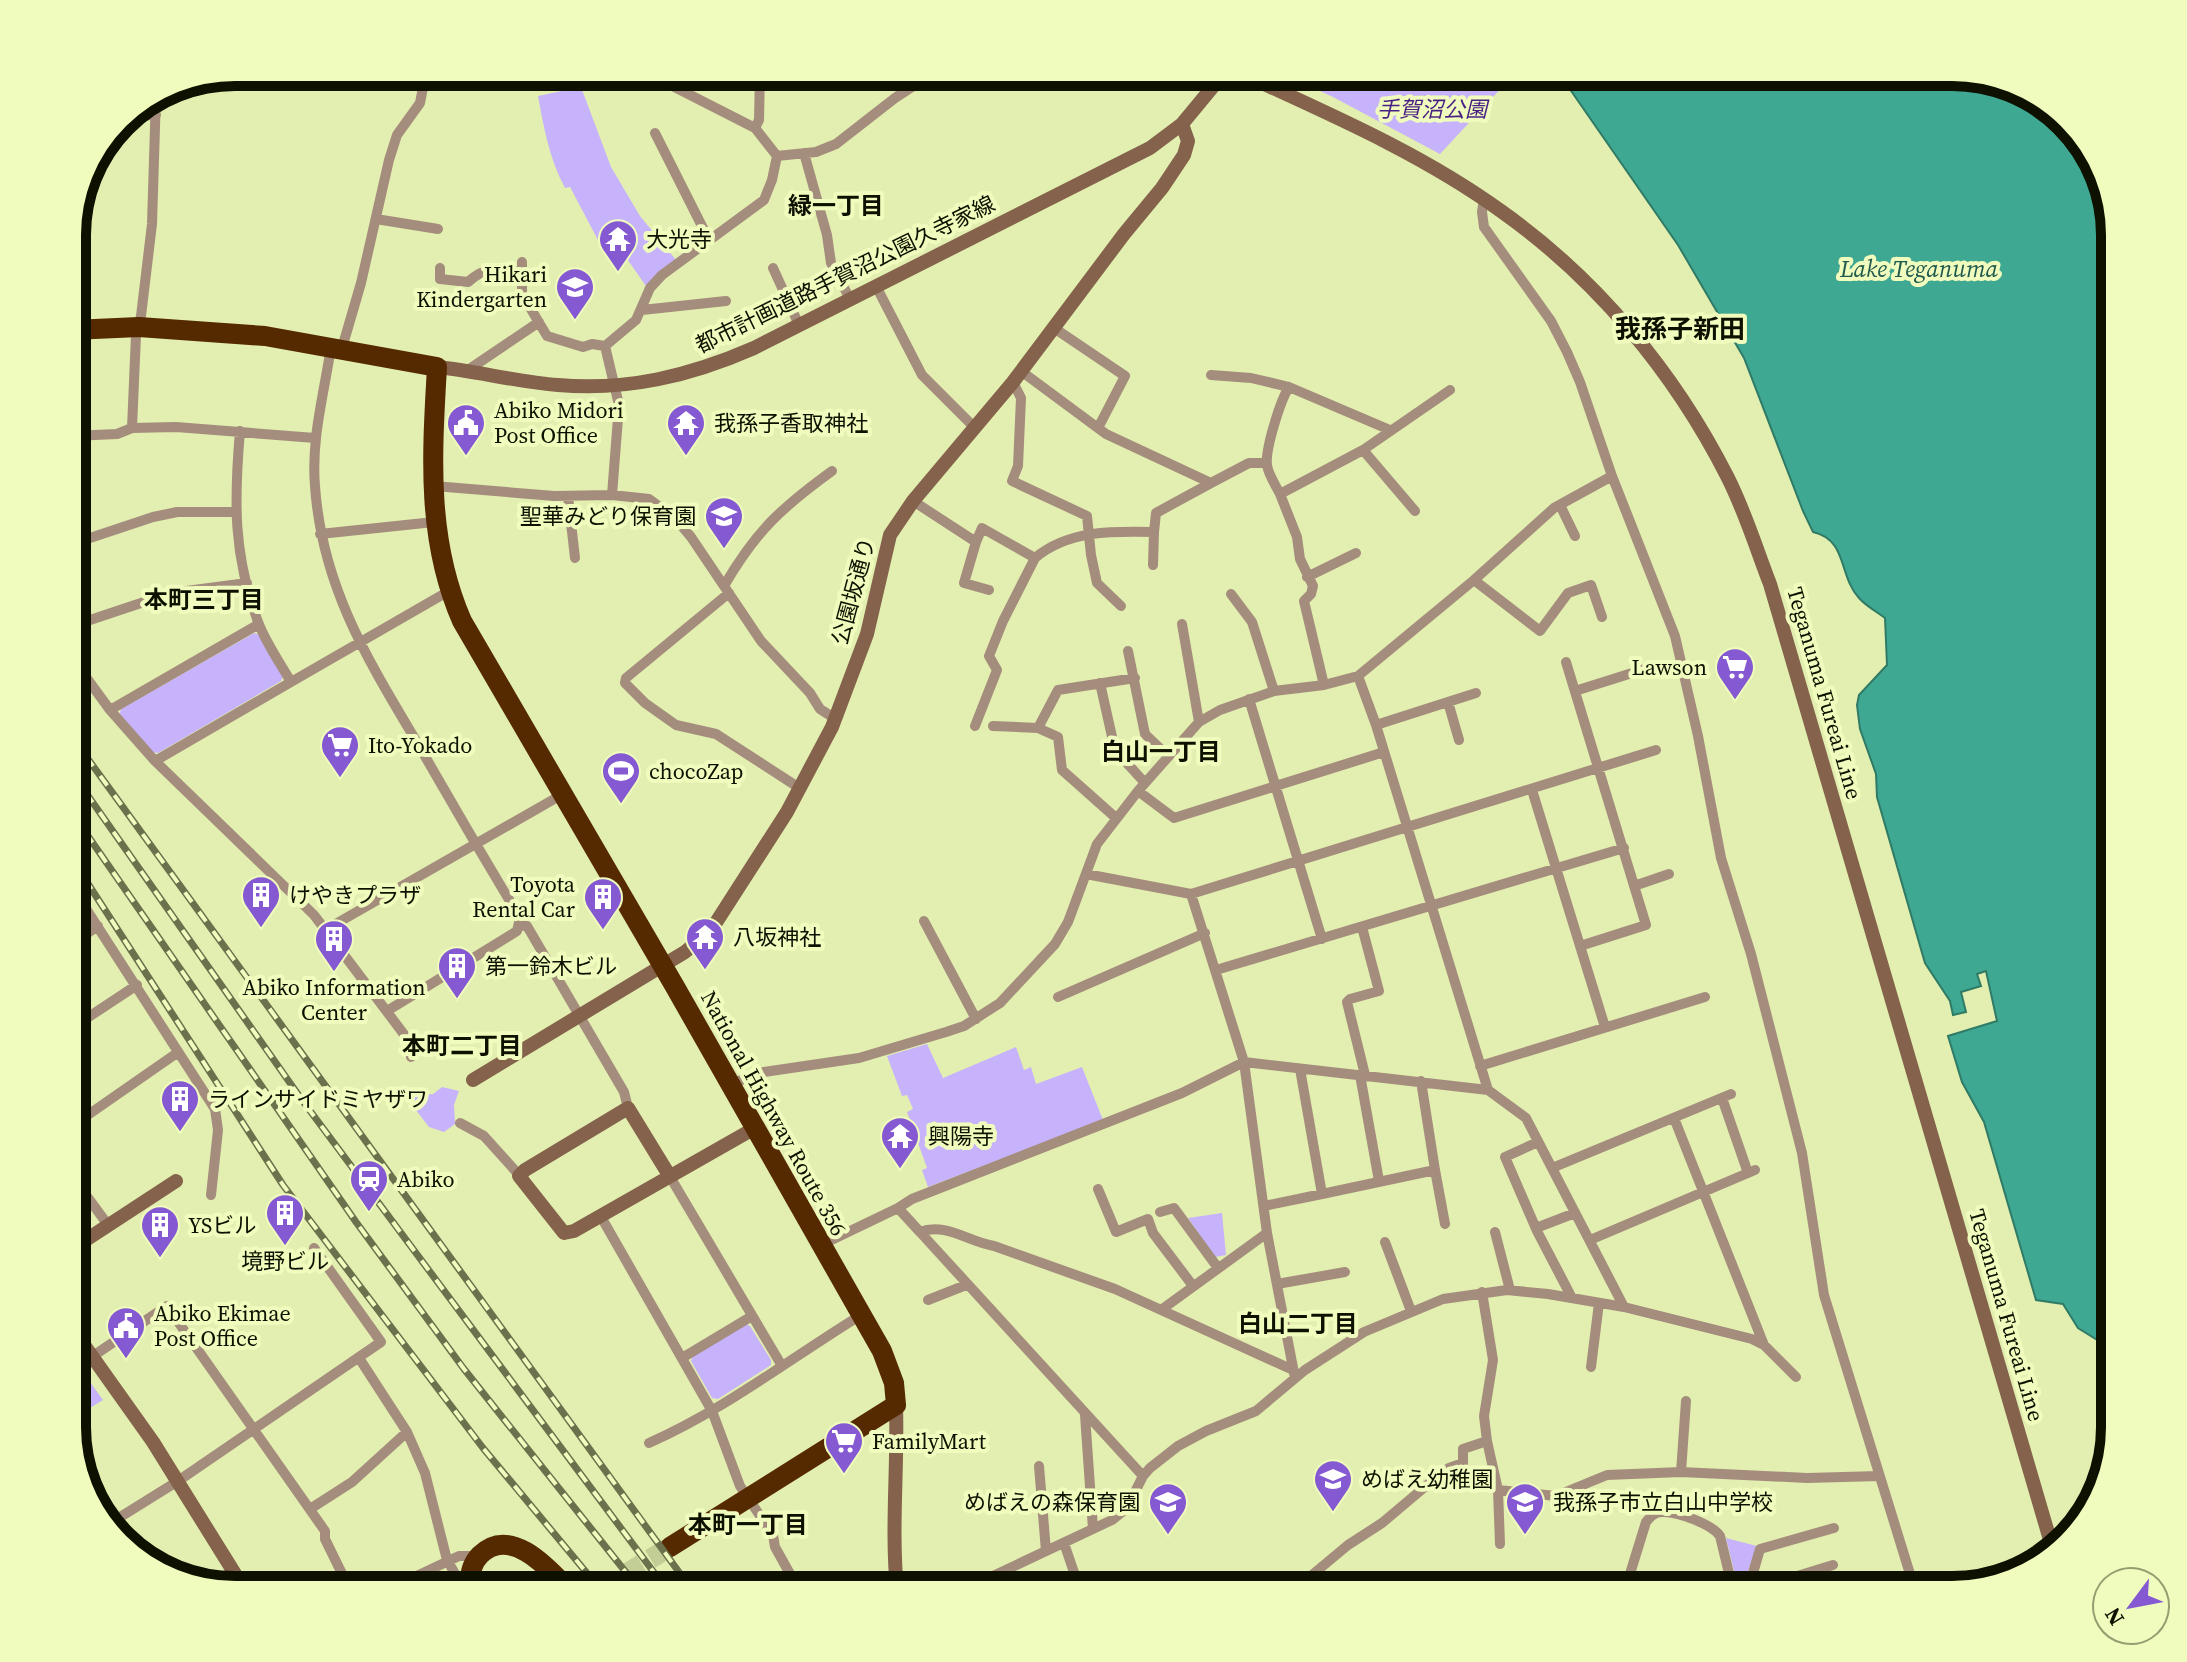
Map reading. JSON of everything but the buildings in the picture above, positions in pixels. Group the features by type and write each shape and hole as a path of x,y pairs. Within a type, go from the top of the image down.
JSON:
{"highway":[{"path":"86,329 139,327 265,336 437,367"},
{"name":"National Highway Route 356","path":"437,367 434,522 449,591 474,643 663,965 861,1315 889,1367 896,1405"},
{"path":"670,1547 896,1405"},
{"path":"471,1576 476,1560 491,1548 515,1547 536,1557 556,1576"}],"street":[{"path":"387,1011 517,931 521,925 520,918 359,643 329,569 320,534 314,485 315,438 337,347 376,219 397,135 420,103 423,86"},
{"path":"439,278 468,282 480,271 522,267 522,294 547,336 583,347 592,344 605,346 636,320 656,281 764,200 772,180 777,156 755,128 672,86"},
{"path":"755,128 759,120 760,86"},
{"path":"777,156 816,152 836,144 913,86"},
{"name":"都市計画道路手賀沼公園久寺家線","path":"437,367 557,385 614,386 655,382 707,368 754,348 1150,148 1182,124 1213,86"},
{"name":"Teganuma Fureai Line","path":"1267,86 1427,164 1484,199 1570,267 1645,347 1710,444 1741,507 1774,598 2050,1539"},
{"path":"132,428 136,335 152,224 156,108"},
{"path":"146,115 156,115"},
{"name":"公園坂通り","path":"473,1080 694,946 717,921 801,789 834,718 867,634 890,535 913,501 1017,377 1174,171 1188,141 1182,124"},
{"path":"655,133 709,240"},
{"path":"804,153 827,235 831,263 850,299"},
{"path":"1484,199 1484,227 1551,321 1580,382 1612,476 1675,636 1721,858 1751,954 1802,1153 1824,1295 1911,1576"},
{"path":"376,219 438,229"},
{"path":"773,268 799,325"},
{"path":"876,286 922,375 974,427"},
{"path":"642,310 726,301"},
{"path":"468,370 539,322"},
{"path":"1054,328 1125,376 1098,428"},
{"path":"605,346 619,405 612,495"},
{"path":"1211,375 1251,378 1289,387 1390,430"},
{"path":"1017,377 1106,434 1211,483"},
{"path":"1017,377 1021,398 1018,466 1012,481 1087,516 1097,583 1121,606"},
{"path":"1289,387 1275,420 1266,463 1297,537 1300,559 1313,586 1311,594 1304,601 1324,685"},
{"path":"1280,494 1363,450 1450,390"},
{"path":"86,435 117,434 132,428 176,427 315,438"},
{"path":"240,431 235,512 239,549 259,624 291,682"},
{"path":"1363,450 1415,511"},
{"path":"1153,565 1156,513 1249,463 1266,463"},
{"path":"801,789 716,734 676,725 645,703 625,683 626,678 727,589 768,522 832,471"},
{"path":"730,1084 764,1072 859,1058 955,1029 1000,1003 1055,944 1068,922 1097,844 1199,722 1220,710 1274,691 1324,685 1358,676 1560,505 1612,476"},
{"path":"434,486 568,496 612,495 649,499 663,507 691,537 776,659 810,693 820,709 834,718"},
{"path":"568,496 575,558"},
{"path":"913,501 976,542"},
{"path":"1560,505 1575,536"},
{"path":"86,539 177,512 235,512"},
{"path":"320,534 434,522"},
{"path":"989,590 964,583 982,528 1035,558"},
{"path":"975,726 997,670 989,656 1035,558 1064,541 1090,534 1154,532"},
{"path":"1307,577 1356,553"},
{"path":"1474,580 1540,631 1568,593 1591,585 1602,617"},
{"path":"86,621 171,593 247,583"},
{"path":"155,761 449,591"},
{"path":"1231,594 1252,622 1274,691"},
{"path":"110,710 259,624"},
{"path":"1182,624 1199,722"},
{"path":"1128,651 1145,734 1168,756"},
{"path":"1566,662 1646,925 1580,946"},
{"path":"1575,691 1648,668"},
{"path":"1358,676 1376,725 1488,1090"},
{"path":"86,677 155,761 314,915 406,1037 411,1057"},
{"path":"1038,728 1058,690 1135,678"},
{"path":"1100,683 1115,750 1142,787 1174,818 1384,752"},
{"path":"1376,725 1476,693"},
{"path":"1249,699 1322,939"},
{"path":"1448,702 1459,740"},
{"path":"993,726 1038,728 1058,737 1062,770 1116,818"},
{"path":"1086,874 1191,894 1656,750"},
{"path":"1532,790 1605,1027"},
{"path":"325,930 563,794"},
{"path":"1216,970 1624,848"},
{"path":"1634,886 1669,874"},
{"path":"1191,894 1244,1062 1267,1233 1294,1374"},
{"path":"86,908 218,1116 211,1195"},
{"path":"924,921 976,1019"},
{"path":"521,925 527,926 580,1015 624,1092 628,1108 782,1366"},
{"path":"86,934 98,926"},
{"path":"1362,927 1379,991 1347,1002 1379,1181"},
{"path":"1058,997 1205,933"},
{"path":"86,1019 137,985"},
{"path":"1480,1066 1705,997"},
{"path":"86,1116 177,1053"},
{"path":"821,1245 912,1199 1182,1093 1244,1062 1488,1090 1526,1118 1624,1307"},
{"path":"1300,1069 1322,1194"},
{"path":"1421,1081 1445,1224"},
{"path":"1552,1168 1726,1096 1752,1171 1590,1240"},
{"path":"520,1176 628,1108"},
{"path":"1674,1118 1764,1345 1796,1377"},
{"path":"460,1123 484,1136 564,1233 574,1231 755,1128"},
{"path":"1538,1142 1505,1157 1536,1228 1572,1298"},
{"path":"1264,1206 1435,1170"},
{"path":"86,1240 176,1181"},
{"path":"1098,1189 1116,1232 1148,1219 1153,1233 1193,1286"},
{"path":"86,1195 108,1225"},
{"path":"898,1208 1143,1476"},
{"path":"1160,1212 1174,1208 1218,1268"},
{"path":"1536,1228 1575,1213"},
{"path":"600,1215 712,1411 740,1486 773,1535 775,1547 791,1576"},
{"path":"920,1232 930,1228 953,1232 975,1243 994,1246 1115,1289 1294,1374"},
{"path":"1495,1232 1510,1290"},
{"path":"1161,1310 1267,1233"},
{"path":"1385,1242 1411,1311"},
{"path":"118,1519 381,1342 314,1248"},
{"path":"1277,1284 1345,1272"},
{"path":"928,1300 966,1285"},
{"path":"990,1576 1122,1514 1143,1476 1178,1446 1256,1411 1294,1374 1364,1332 1443,1299 1510,1290 1572,1298 1624,1307 1738,1335 1764,1345"},
{"path":"1482,1292 1493,1360 1484,1416 1498,1490 1500,1544"},
{"path":"1591,1367 1599,1303"},
{"path":"93,1356 167,1306 325,1531 325,1539 343,1576"},
{"path":"649,1443 712,1411 861,1315"},
{"path":"682,1358 752,1316"},
{"path":"86,1347 178,1481 236,1576"},
{"path":"359,1358 407,1432 425,1473 447,1560 456,1576"},
{"path":"1681,1472 1686,1401"},
{"path":"896,1405 893,1548 896,1576"},
{"path":"1085,1415 1093,1529"},
{"path":"310,1509 352,1482 407,1432"},
{"path":"1311,1576 1449,1468 1463,1463 1463,1449 1487,1441"},
{"path":"1039,1466 1046,1551"},
{"path":"1498,1490 1556,1496 1607,1475 1681,1472 1807,1478 1879,1476"},
{"path":"1629,1576 1646,1522 1653,1514 1664,1511 1702,1522 1716,1530 1730,1576"},
{"path":"1753,1576 1760,1549 1834,1528"},
{"path":"1064,1543 1075,1576"},
{"path":"415,1576 459,1556 470,1556 476,1560"},
{"path":"1796,1576 1833,1565"}],"green space":[{"name":"手賀沼公園","path":"1309,86 1503,86 1440,154"},
{"path":"581,87 611,167 640,216 676,260 646,286 611,236 599,242 570,187 565,188 559,177 551,154 538,96"},
{"path":"254,633 260,635 283,677 281,681 158,753 151,752 119,716 121,709"},
{"path":"927,1044 943,1078 1016,1047 1024,1070 1031,1067 1036,1084 1082,1067 1103,1120 928,1187 922,1170 927,1168 907,1112 913,1109 907,1095 902,1096 887,1056"},
{"path":"442,1087 459,1091 454,1105 455,1124 444,1132 429,1127 405,1096 433,1094"},
{"path":"1222,1213 1226,1255 1215,1257 1188,1218"},
{"path":"746,1324 771,1360 771,1365 718,1399 712,1398 691,1361 693,1355"},
{"path":"86,1376 103,1400 86,1410"},
{"path":"1726,1538 1757,1546 1747,1574 1735,1575"}],"water":[{"name":"Lake Teganuma","path":"1568,86 1971,87 2018,101 2043,117 2070,144 2093,187 2101,235 2101,1342 2078,1328 2063,1304 2036,1300 1984,1122 1962,1082 1948,1036 1997,1021 1986,971 1977,974 1981,986 1961,992 1966,1012 1953,1015 1950,1001 1925,963 1877,797 1876,774 1860,729 1857,705 1859,695 1887,665 1885,618 1862,601 1852,589 1832,542 1813,532 1744,358 1678,245"}],"tunnel":[{"path":"622,1576 670,1547"}],"railway":[{"path":"86,756 682,1576"},
{"path":"86,793 302,1100 657,1576"},
{"path":"86,833 356,1222 464,1369 629,1576"},
{"path":"86,881 283,1185 483,1448 589,1576"}],"place":[{"name":"大光寺","path":"618,273"},
{"name":"Hikari Kindergarten","path":"575,321"},
{"name":"Abiko Midori Post Office","path":"466,457"},
{"name":"我孫子香取神社","path":"686,457"},
{"name":"聖華みどり保育園","path":"724,550"},
{"name":"Lawson","path":"1735,701"},
{"name":"Ito-Yokado","path":"340,779"},
{"name":"chocoZap","path":"621,805"},
{"name":"けやきプラザ","path":"261,929"},
{"name":"Toyota Rental Car","path":"603,931"},
{"name":"八坂神社","path":"705,971"},
{"name":"Abiko Information Center","path":"334,973"},
{"name":"第一鈴木ビル","path":"457,1000"},
{"name":"ラインサイドミヤザワ","path":"180,1133"},
{"name":"興陽寺","path":"900,1170"},
{"name":"Abiko","path":"369,1213"},
{"name":"境野ビル","path":"285,1247"},
{"name":"YSビル","path":"160,1259"},
{"name":"Abiko Ekimae Post Office","path":"126,1360"},
{"name":"FamilyMart","path":"844,1475"},
{"name":"めばえ幼稚園","path":"1333,1513"},
{"name":"めばえの森保育園","path":"1168,1536"},
{"name":"我孫子市立白山中学校","path":"1525,1536"}],"district":[{"name":"緑一丁目","path":"836,206"},
{"name":"我孫子新田","path":"1680,329"},
{"name":"本町三丁目","path":"204,600"},
{"name":"白山一丁目","path":"1161,752"},
{"name":"本町二丁目","path":"462,1046"},
{"name":"白山二丁目","path":"1298,1324"},
{"name":"本町一丁目","path":"748,1525"}]}
